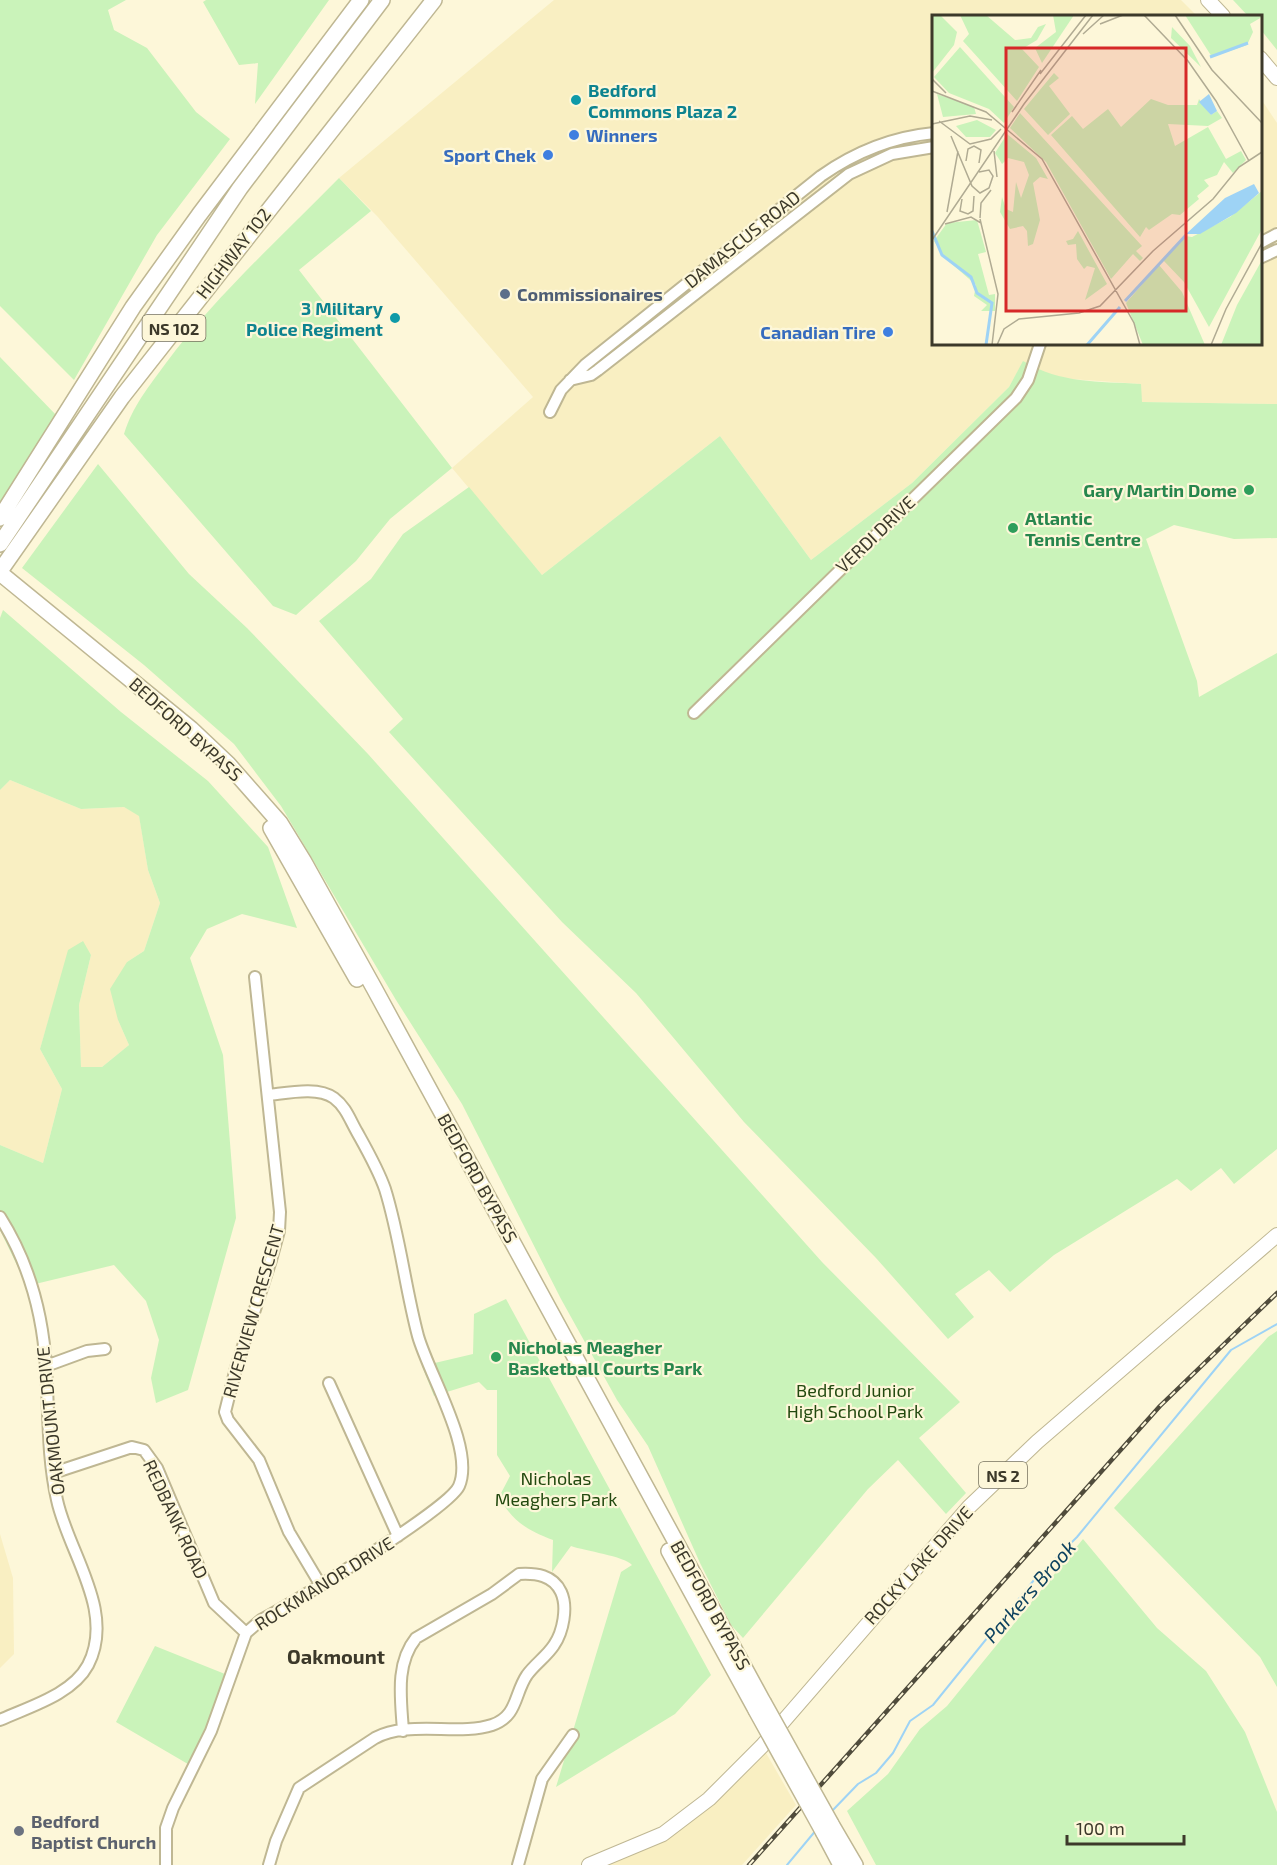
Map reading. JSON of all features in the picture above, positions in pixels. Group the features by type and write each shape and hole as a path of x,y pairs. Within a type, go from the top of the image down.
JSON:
{"highway":[{"path":"0,518 133,307 238,162 361,0"},
{"name":"HIGHWAY 102","path":"0,544 240,188 382,0"},
{"name":"HIGHWAY 102","path":"0,572 122,397 434,0"},
{"path":"386,61 447,0"},
{"path":"49,469 55,453 206,220 238,162"},
{"name":"BEDFORD BYPASS","path":"0,572 26,600"},
{"name":"BEDFORD BYPASS","path":"0,584 26,600 191,729 228,764 280,824 357,956 760,1706 828,1828 855,1865"},
{"name":"BEDFORD BYPASS","path":"828,1828 841,1865"}],"main road":[{"path":"1208,0 1222,15"},
{"path":"1264,62 1277,78"},
{"path":"1264,62 1277,85"},
{"name":"ROCKY LAKE DRIVE","path":"589,1865 663,1834 710,1799 762,1746 969,1508 1037,1442 1277,1235"}],"street":[{"name":"DAMASCUS ROAD","path":"550,412 570,380 832,168 879,144 906,136 932,133"},
{"name":"DAMASCUS ROAD","path":"570,380 591,375 598,370 849,174 892,154 932,147"},
{"path":"1262,242 1277,234"},
{"path":"1262,257 1277,250"},
{"name":"VERDI DRIVE","path":"694,713 1016,398 1028,380 1040,345"},
{"name":"RIVERVIEW CRESCENT","path":"255,977 279,1180 279,1231 232,1379 225,1412 228,1420 259,1460 289,1532 320,1584"},
{"name":"ROCKMANOR DRIVE","path":"166,1865 166,1828 211,1731 246,1633 261,1620 398,1536 451,1498 458,1489 464,1470 461,1448 417,1334 384,1188 344,1108 333,1097 324,1093 268,1095"},
{"name":"OAKMOUNT DRIVE","path":"0,1217 24,1261 33,1290 46,1366 48,1445 57,1501 90,1592 97,1625 95,1644 88,1665 68,1687 0,1720"},
{"path":"46,1366 87,1351 105,1349"},
{"path":"329,1383 398,1536"},
{"name":"REDBANK ROAD","path":"53,1473 132,1447 144,1450 157,1468 214,1603 246,1633"},
{"path":"269,1865 276,1841 299,1788 375,1738 385,1733 402,1731 490,1726 504,1720 512,1711 527,1674 554,1645 559,1635 565,1602 557,1584 547,1577 519,1574 492,1594 416,1638 409,1647 401,1675 402,1731"},
{"path":"518,1865 542,1779 573,1735"}],"shaded area":[{"path":"554,0 1181,0 1196,15 932,15 932,345 1262,345 1262,100 1277,123 1277,226 1263,236 1277,254 1277,404 1141,402 1141,384 1071,379 1046,374 1023,362 1009,387 912,483 811,560 720,436 542,575 452,468 533,397 377,216 339,178"},
{"path":"10,780 81,809 124,807 139,815 148,870 160,903 144,951 127,962 118,1020 129,1045 102,1067 81,1067 79,1005 91,955 82,941 50,1015 40,1049 62,1089 43,1163 0,1145 0,790"},
{"path":"0,1534 13,1578 14,1654 0,1668"},
{"path":"762,1746 796,1805 742,1865 589,1865 664,1834"}],"green space":[{"path":"0,0 126,0 108,10 114,30 147,48 196,112 230,139 157,235 74,380 0,306"},
{"path":"206,0 329,0 255,104 258,63 239,65 203,2"},
{"path":"1233,0 1277,0 1277,50 1262,31 1262,15 1247,15"},
{"path":"339,178 371,211 299,270 452,468 390,519 356,561 296,615 273,606 124,434 142,397 185,338 249,268"},
{"path":"0,357 57,416 0,505"},
{"path":"1023,361 1066,378 1141,384 1142,402 1277,404 1277,538 1234,539 1174,525 1146,539 1197,681 1199,697 1277,653 1277,1149 1234,1184 1221,1168 1191,1191 1177,1179 1054,1255 1010,1292 989,1270 955,1294 974,1317 948,1339 876,1258 744,1122 636,993 562,922 389,732 403,719 319,621 371,579 403,534 469,487 542,575 720,436 811,560 912,483 1009,387"},
{"name":"Bedford Junior High School Park","path":"98,464 189,574 247,628 368,754 822,1262 960,1402 919,1438 966,1493 946,1514 898,1460 868,1489 743,1638 731,1625 700,1563 648,1446 617,1400 561,1299 462,1104 396,1000 281,806 234,744 144,665 22,568"},
{"path":"3,610 121,712 208,781 268,847 297,928 242,914 207,929 190,958 223,1055 236,1218 188,1390 156,1403 151,1378 159,1340 146,1301 114,1265 27,1286 0,1230 0,1145 43,1163 62,1089 40,1049 68,950 83,941 91,955 79,1005 81,1067 102,1067 129,1045 118,1020 110,989 127,962 144,951 160,903 148,870 139,816 124,807 81,809 10,780 0,790 0,618"},
{"name":"Nicholas Meaghers Park","path":"506,1299 711,1675 675,1714 556,1787 621,1572 632,1565 613,1556 571,1546 552,1572 553,1540 536,1533 515,1519 499,1497 510,1476 497,1455 497,1390 487,1390 479,1382 434,1396 422,1366 473,1354 474,1314"},
{"path":"1277,1331 1277,1687 1260,1657 1114,1508 1268,1337"},
{"path":"1083,1539 1157,1628 1206,1671 1245,1732 1277,1812 1277,1865 876,1865 847,1811 888,1774 920,1729 947,1706"},
{"path":"155,1646 230,1676 193,1767 116,1722"}],"waterway":[{"name":"Parkers Brook","path":"832,1811 858,1784 876,1773 893,1753 910,1721 933,1705 1034,1580 1077,1537 1231,1350 1277,1324"},
{"name":"Parkers Brook","path":"787,1865 817,1829"}],"railway":[{"path":"749,1865 1160,1406 1277,1293"}],"place":[{"name":"Bedford Commons Plaza 2","path":"576,100"},
{"name":"Winners","path":"574,135"},
{"name":"Sport Chek","path":"548,155"},
{"name":"Commissionaires","path":"505,294"},
{"name":"3 Military Police Regiment","path":"395,318"},
{"name":"Canadian Tire","path":"888,332"},
{"name":"Gary Martin Dome","path":"1249,490"},
{"name":"Atlantic Tennis Centre","path":"1013,528"},
{"name":"Nicholas Meagher Basketball Courts Park","path":"496,1357"},
{"name":"Bedford Baptist Church","path":"19,1831"}],"district":[{"name":"Oakmount","path":"336,1656"}]}
